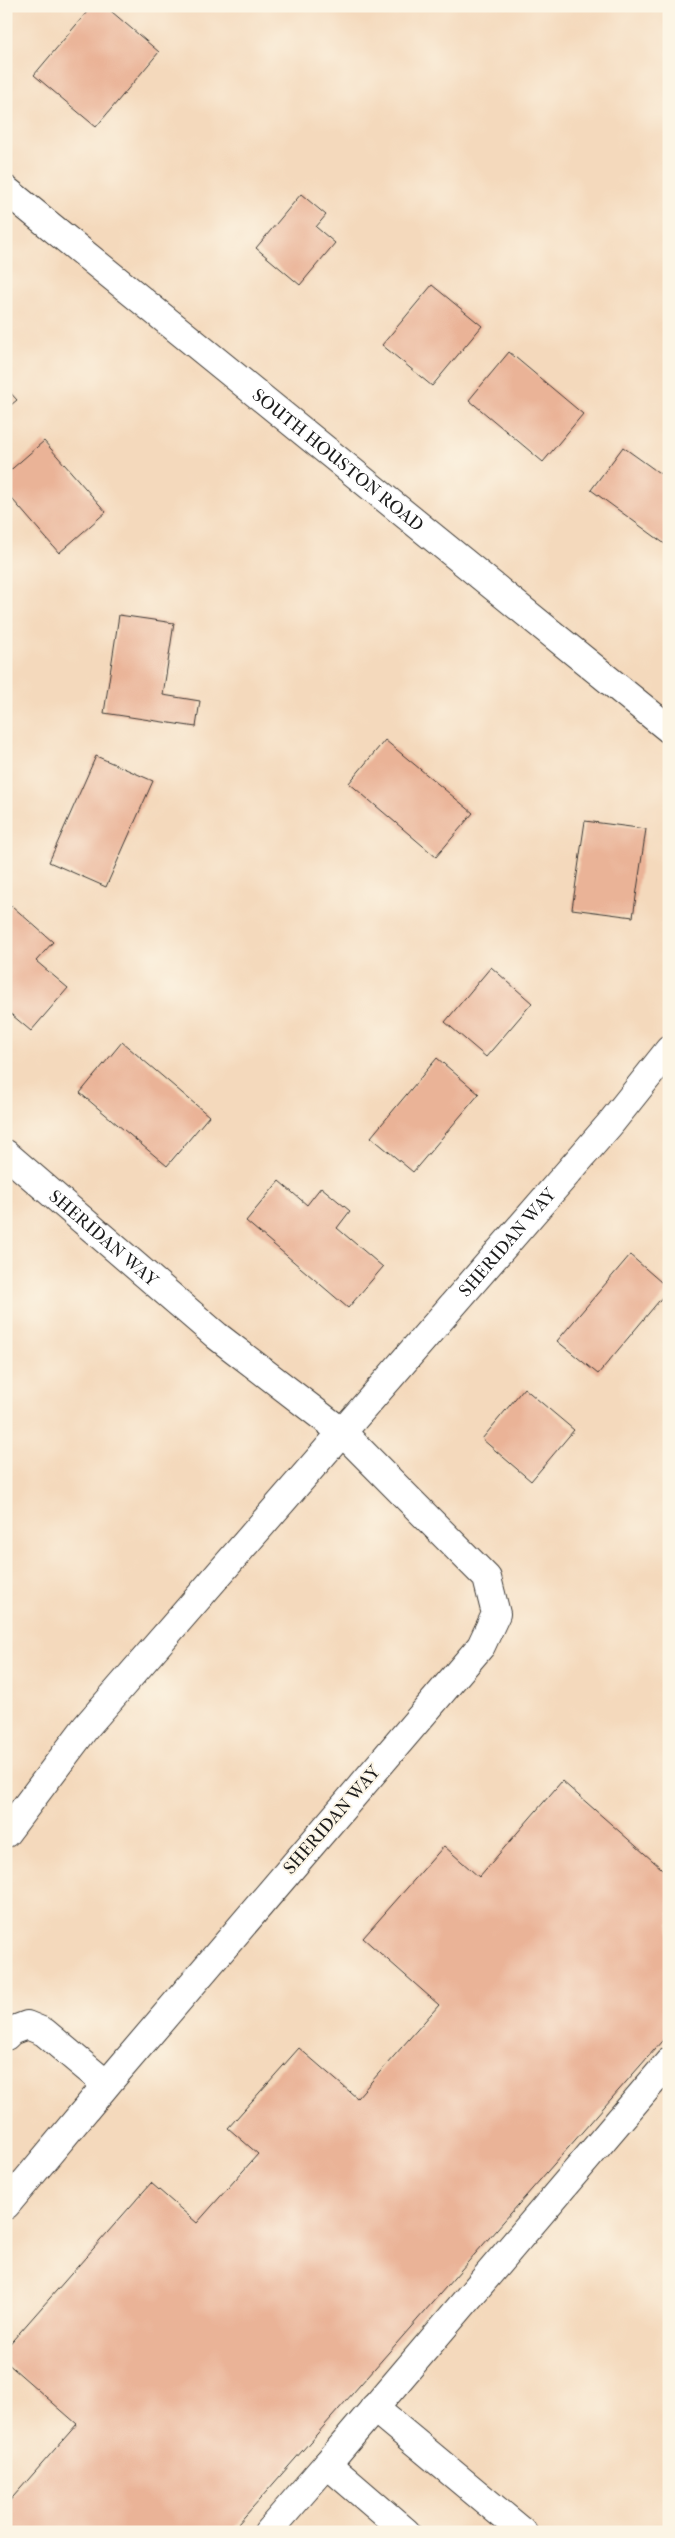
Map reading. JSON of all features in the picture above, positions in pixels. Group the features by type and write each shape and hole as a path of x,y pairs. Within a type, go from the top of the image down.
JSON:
{"street":[{"name":"SOUTH HOUSTON ROAD","path":"6,190 669,729"},
{"name":"SHERIDAN WAY","path":"343,1433 610,1124 669,1050"},
{"name":"SHERIDAN WAY","path":"6,1154 217,1336 343,1433 487,1578 496,1614 481,1646 106,2084 6,2205"},
{"path":"6,1833 86,1728 343,1433"},
{"path":"6,2036 11,2031 27,2025 44,2032 106,2084"},
{"path":"280,2528 327,2464 669,2062"},
{"path":"374,2408 523,2532"},
{"path":"327,2464 406,2532"}],"building":[{"path":"92,6 105,6 159,52 96,127 34,75"},
{"path":"301,194 326,215 316,227 335,243 300,285 256,248"},
{"path":"432,285 482,326 432,386 382,345"},
{"path":"509,352 583,414 543,462 469,400"},
{"path":"6,388 17,400 6,409"},
{"path":"44,441 106,512 59,553 6,492 6,474"},
{"path":"623,447 669,480 669,547 591,490"},
{"path":"119,615 174,623 163,695 200,701 196,727 104,713"},
{"path":"385,740 473,813 436,857 349,783"},
{"path":"96,756 153,781 106,887 49,862"},
{"path":"585,821 646,829 633,917 572,909"},
{"path":"12,906 53,942 36,961 68,988 31,1031 6,1010 6,912"},
{"path":"491,967 532,1003 486,1057 445,1022"},
{"path":"122,1042 209,1116 167,1166 80,1093"},
{"path":"437,1058 479,1094 413,1172 371,1137"},
{"path":"279,1181 307,1205 321,1187 350,1211 337,1228 383,1267 348,1308 246,1221"},
{"path":"630,1255 669,1289 598,1374 557,1341"},
{"path":"524,1388 574,1430 531,1481 482,1439"},
{"path":"562,1781 669,1875 669,2033 231,2532 6,2532 6,2505 77,2424 6,2362 6,2348 151,2183 197,2223 258,2154 228,2128 299,2048 357,2098 439,2005 363,1938 444,1846 479,1877"}]}
